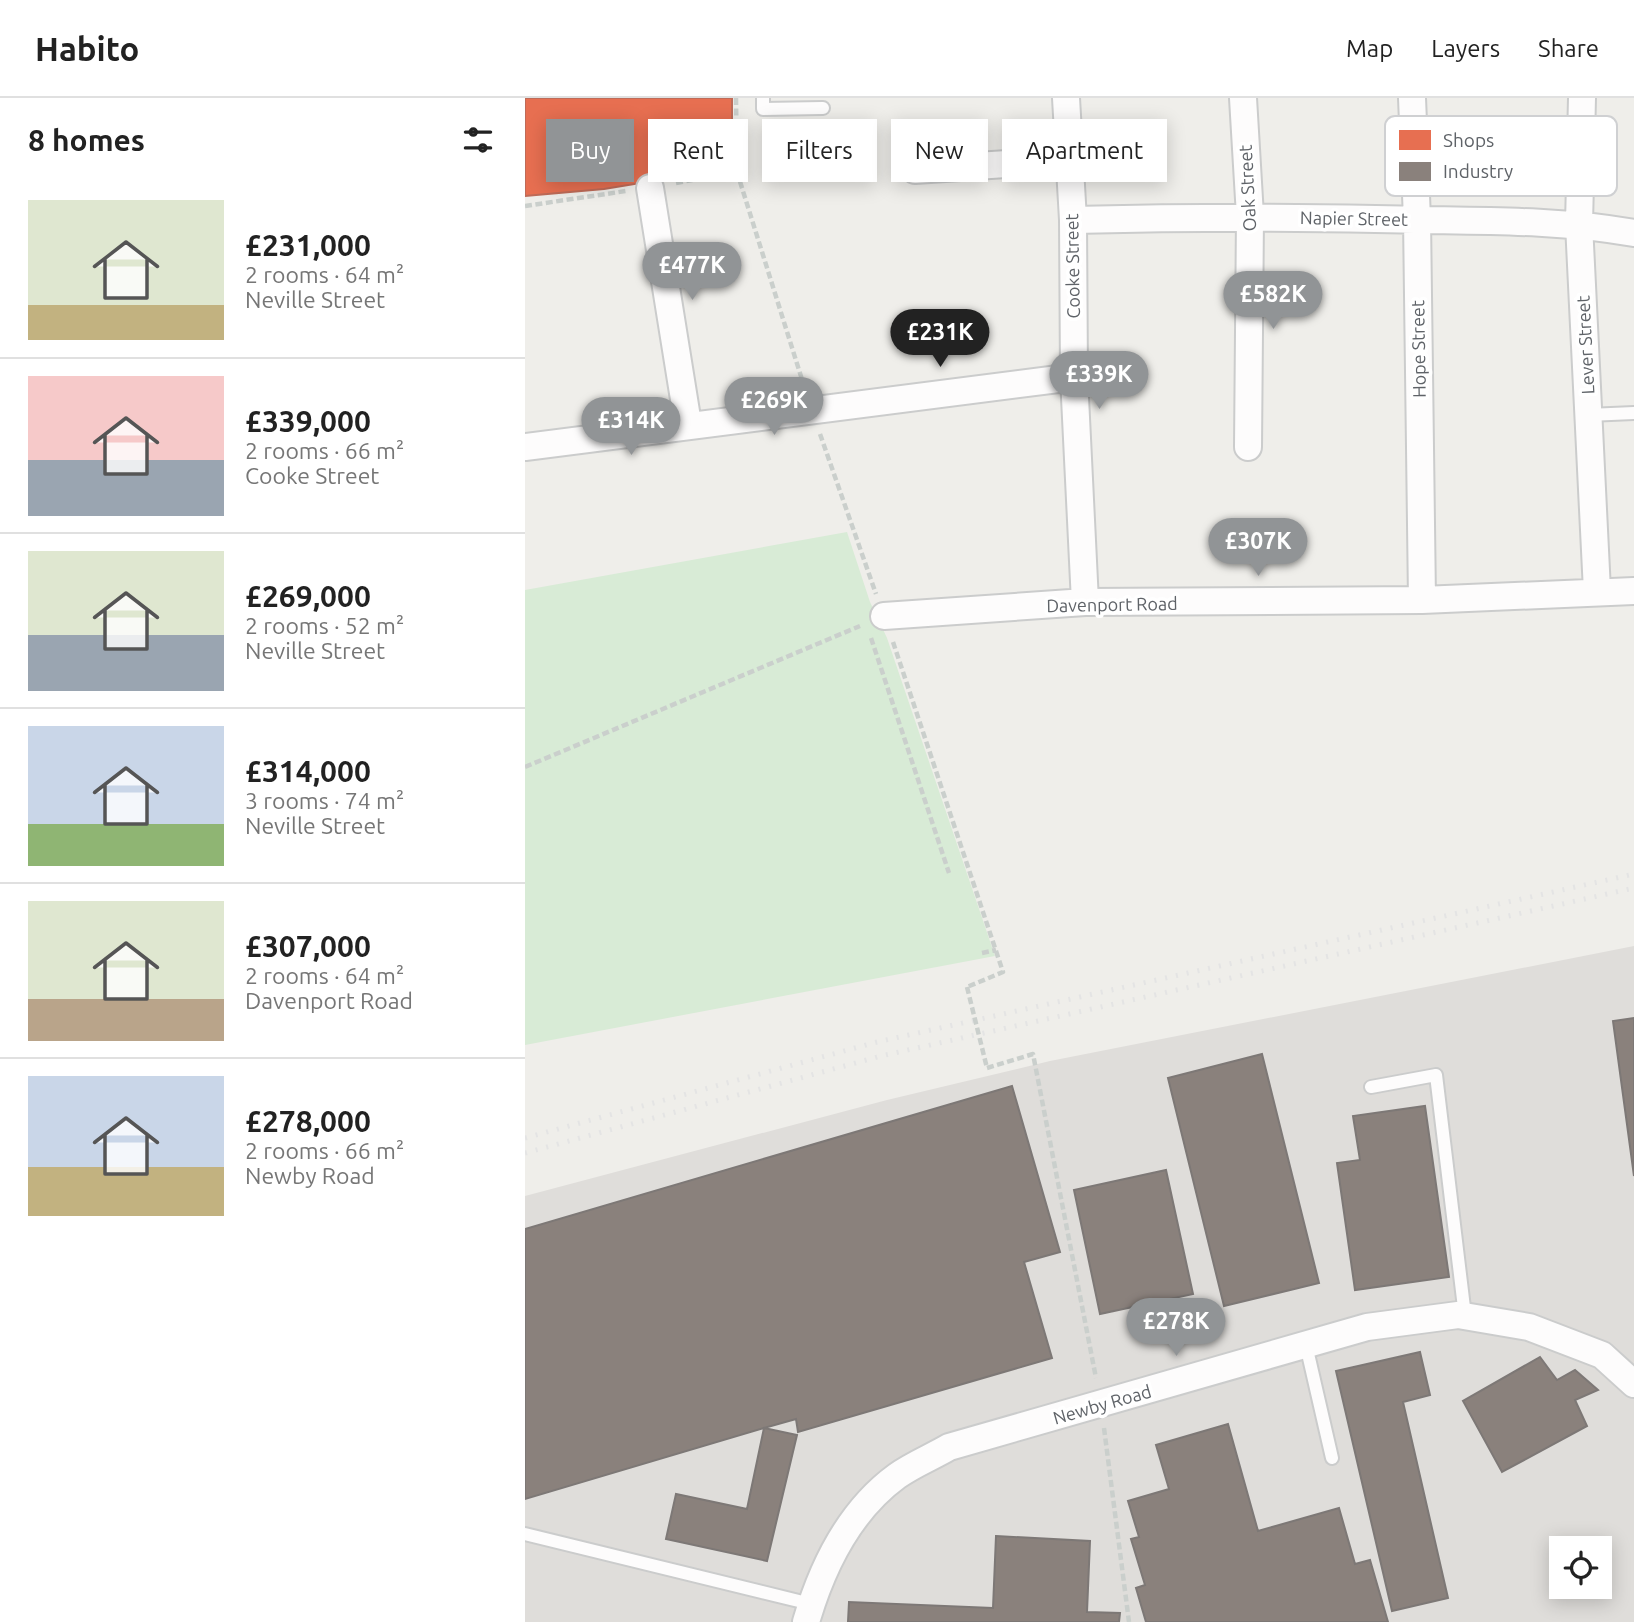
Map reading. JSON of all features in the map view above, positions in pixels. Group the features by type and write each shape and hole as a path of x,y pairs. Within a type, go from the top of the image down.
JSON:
{"street":[{"name":"Cooke Street","path":"1066,98 1066,119"},
{"name":"Oak Street","path":"1243,98 1250,216 1248,447"},
{"name":"Hope Street","path":"1412,98 1413,116"},
{"name":"Lever Street","path":"1582,98 1582,116"},
{"name":"Cooke Street","path":"1069,182 1073,220 1074,377 1085,603"},
{"path":"650,188 688,424"},
{"name":"Hope Street","path":"1416,196 1422,600"},
{"name":"Lever Street","path":"1580,196 1597,591"},
{"name":"Napier Street","path":"1073,220 1250,216 1417,219 1579,224 1634,233"},
{"path":"525,447 688,424 1074,377"},
{"name":"Davenport Road","path":"875,619 1085,603 1422,600 1634,591"},
{"name":"Newby Road","path":"808,1613 817,1586 848,1526 896,1477 949,1447 1367,1327 1465,1316 1529,1327 1602,1355 1634,1384"}],"lane":[{"path":"763,98 763,109 823,108"},
{"path":"1588,415 1634,413"},
{"path":"1371,1087 1436,1074 1465,1316"},
{"path":"1306,1345 1332,1458"},
{"path":"525,1534 808,1613"}],"path":[{"path":"736,98 737,172 875,619 949,873"},
{"path":"525,767 875,619"},
{"path":"875,619 1003,972 967,987 986,1068 1034,1054 1101,1405 1129,1622"},
{"path":"982,953 996,950"}],"shaded area":[{"path":"1634,946 1634,1622 525,1622 525,1196 887,1100 1050,1061"}],"green space":[{"path":"847,532 870,602 887,638 995,956 525,1045 525,590"}],"building: Shops":[{"path":"525,98 732,98 732,119 648,119 648,182 604,189 525,196"}],"building: Industry":[{"path":"1634,1018 1634,1176 1613,1021"},
{"path":"1262,1054 1319,1283 1224,1306 1168,1078"},
{"path":"1012,1086 1060,1252 1024,1262 1052,1358 798,1432 796,1419 525,1499 525,1229"},
{"path":"1425,1106 1449,1277 1355,1290 1337,1163 1360,1160 1353,1116"},
{"path":"1166,1170 1193,1294 1100,1314 1074,1190"},
{"path":"1420,1352 1430,1395 1403,1402 1448,1598 1392,1611 1336,1371"},
{"path":"1540,1357 1557,1380 1575,1370 1598,1390 1575,1400 1587,1426 1502,1472 1463,1401"},
{"path":"1228,1424 1258,1531 1339,1508 1355,1564 1370,1560 1388,1622 1146,1622 1136,1588 1145,1585 1131,1539 1139,1537 1128,1501 1169,1489 1156,1445"},
{"path":"764,1428 797,1435 767,1561 666,1539 676,1494 747,1509"},
{"path":"996,1536 1090,1541 1087,1612 1120,1613 1119,1622 848,1622 849,1602 993,1608"}],"railway":[{"path":"525,1138 877,1042 1634,874"},
{"path":"525,1153 881,1056 1634,888"}]}
